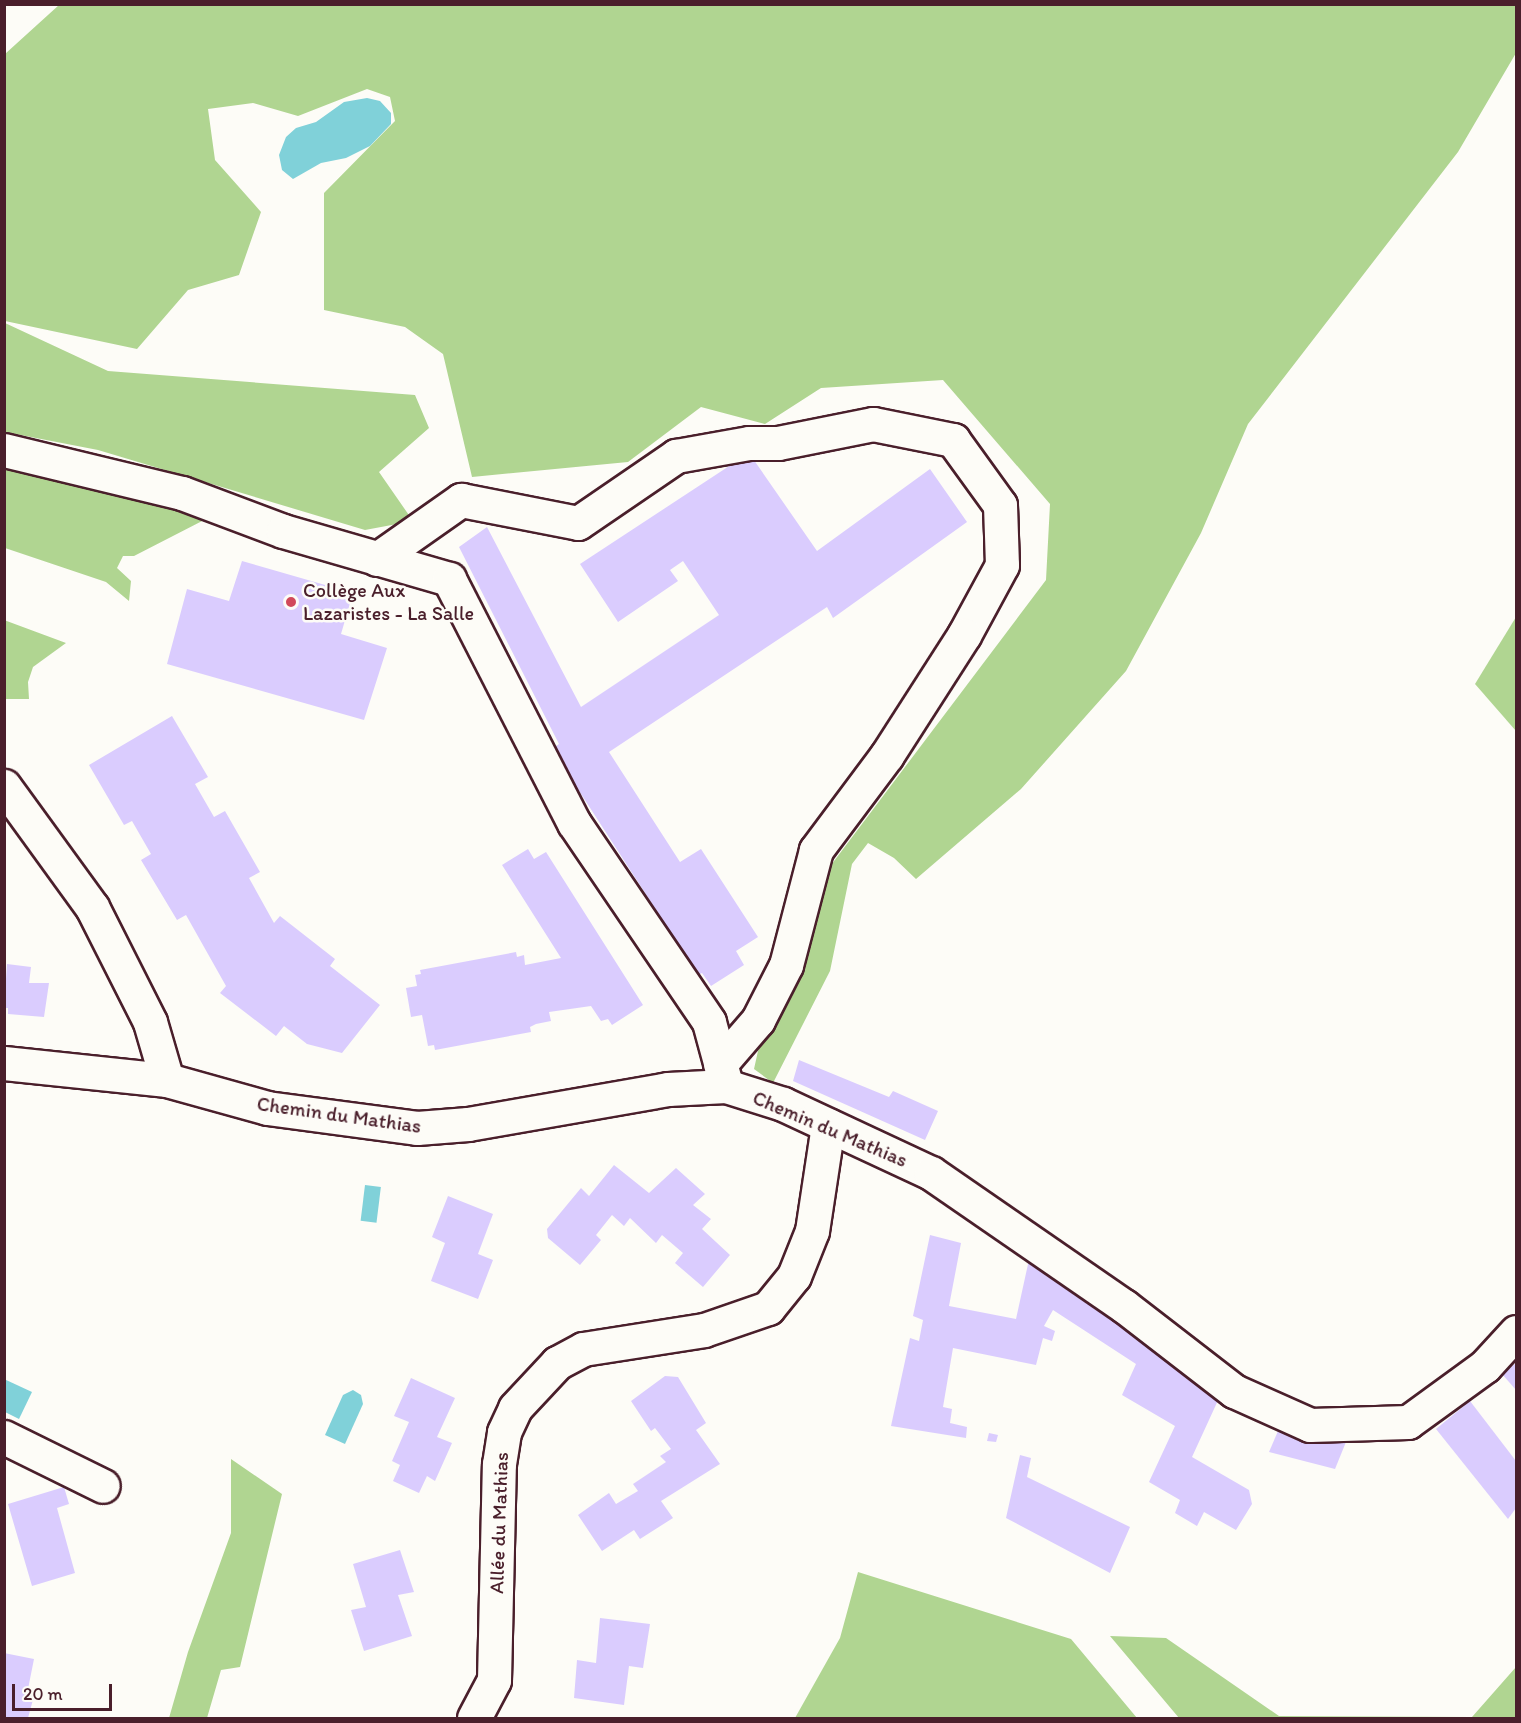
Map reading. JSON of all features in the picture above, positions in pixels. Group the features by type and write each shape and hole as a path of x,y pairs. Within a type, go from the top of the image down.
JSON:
{"street":[{"path":"376,560 461,500 578,523 676,456 749,443 778,443 873,424 953,440 1000,505 1002,565 964,635 887,755 816,850 786,965 758,1020 723,1075"},
{"path":"4,450 182,493 376,560 449,579 574,823 709,1022 723,1075"},
{"path":"4,786 92,907 150,1022 167,1080"},
{"name":"Chemin du Mathias","path":"4,1063 167,1080 267,1108 417,1128 468,1124 668,1089 723,1075 931,1173 1115,1300 1234,1391 1310,1425 1408,1422 1485,1366 1516,1332"},
{"name":"Allée du Mathias","path":"474,1719 494,1680 499,1464 504,1432 515,1408 557,1363 584,1349 704,1330 768,1308 794,1276 812,1231 828,1125"},
{"path":"4,1437 103,1486"}],"green space":[{"path":"59,5 1516,5 1516,53 1458,152 1248,424 1201,533 1126,671 1021,789 916,879 894,858 868,843 852,864 830,971 773,1083 754,1069 758,1051 779,1011 819,881 1046,580 1050,504 943,380 821,388 765,424 701,407 628,462 472,477 443,354 405,327 324,310 324,193 395,121 390,97 367,89 298,116 253,103 208,109 215,160 261,212 239,275 188,290 137,349 5,321 5,54"},
{"path":"5,323 108,371 415,395 429,428 379,472 413,521 365,530 98,450 5,432"},
{"path":"5,466 122,490 208,518 134,556 123,556 117,568 131,581 129,601 106,582 5,548"},
{"path":"1516,617 1516,731 1475,684"},
{"path":"4,620 66,643 33,667 28,682 29,699 5,699"},
{"path":"231,1459 282,1494 240,1667 221,1670 207,1718 169,1718 188,1652 231,1533"},
{"path":"858,1572 1071,1639 1137,1718 795,1718 840,1638"},
{"path":"1110,1636 1166,1638 1279,1716 1472,1717 1516,1667 1516,1718 1179,1718"}],"water":[{"path":"367,98 380,101 391,113 391,124 370,146 346,158 321,163 293,179 282,170 279,155 286,137 296,128 316,122 344,102"},
{"path":"365,1185 381,1187 376,1223 361,1221"},
{"path":"4,1379 32,1392 19,1419 5,1412"},
{"path":"353,1390 361,1395 363,1404 345,1444 325,1435 343,1395"}],"building":[{"path":"749,453 817,551 930,469 967,522 833,618 827,607 609,752 680,862 701,849 758,937 736,951 744,965 711,986 702,973 698,975 552,749 559,744 459,547 487,527 581,707 719,615 683,561 670,570 678,581 618,622 580,564"},
{"path":"242,561 353,593 341,634 387,648 364,720 167,664 187,589 229,601"},
{"path":"172,716 208,777 195,784 214,817 225,811 260,872 249,878 274,923 280,916 335,959 330,966 380,1005 342,1053 307,1044 284,1026 276,1036 220,993 226,986 186,915 177,920 141,860 151,854 132,821 124,825 89,765"},
{"path":"528,849 534,859 546,852 643,1005 612,1025 608,1019 601,1021 591,1006 549,1012 551,1021 530,1027 531,1032 435,1050 434,1045 428,1046 422,1015 411,1017 406,988 417,986 415,975 421,974 420,970 516,952 517,957 524,955 525,965 561,958 502,865"},
{"path":"7,964 31,967 29,983 49,983 44,1017 8,1014 8,1008 4,1008"},
{"path":"799,1060 889,1097 893,1091 938,1111 925,1140 793,1081"},
{"path":"614,1165 649,1193 676,1168 705,1194 693,1205 711,1219 702,1229 730,1255 703,1287 675,1263 683,1253 662,1235 656,1243 630,1218 624,1226 612,1215 596,1235 601,1240 580,1265 548,1238 547,1229 581,1188 589,1196"},
{"path":"448,1196 493,1214 478,1254 493,1260 478,1299 431,1281 445,1243 432,1237"},
{"path":"930,1235 961,1243 949,1306 1016,1319 1030,1255 1220,1396 1192,1457 1249,1490 1252,1504 1236,1530 1204,1512 1197,1526 1175,1513 1180,1500 1149,1482 1175,1426 1122,1395 1136,1364 1053,1310 1044,1326 1055,1331 1052,1341 1043,1338 1036,1365 953,1348 943,1407 952,1409 950,1423 967,1427 966,1438 891,1426 910,1338 919,1341 923,1320 913,1316"},
{"path":"1516,1363 1516,1390 1502,1374"},
{"path":"665,1376 678,1377 706,1423 696,1430 720,1464 661,1501 673,1518 640,1539 634,1530 602,1551 578,1515 609,1493 616,1504 638,1491 633,1484 666,1462 660,1456 671,1449 655,1428 651,1431 631,1401"},
{"path":"411,1378 455,1398 437,1437 452,1443 435,1481 427,1476 419,1493 393,1481 400,1465 392,1461 409,1422 394,1416"},
{"path":"1470,1401 1516,1461 1516,1508 1508,1519 1436,1429"},
{"path":"1281,1424 1346,1442 1335,1469 1269,1452"},
{"path":"989,1433 998,1435 996,1442 987,1441"},
{"path":"1020,1455 1031,1458 1027,1477 1130,1527 1110,1573 1006,1518"},
{"path":"64,1487 69,1504 57,1508 75,1573 32,1586 8,1504"},
{"path":"400,1550 414,1592 398,1595 412,1636 364,1651 351,1610 366,1607 353,1564"},
{"path":"600,1618 650,1624 643,1668 629,1666 624,1705 574,1698 577,1660 596,1663"},
{"path":"4,1653 34,1659 27,1694 34,1696 28,1718 4,1718"}],"place":[{"name":"Collège Aux Lazaristes - La Salle","path":"291,602"}]}
